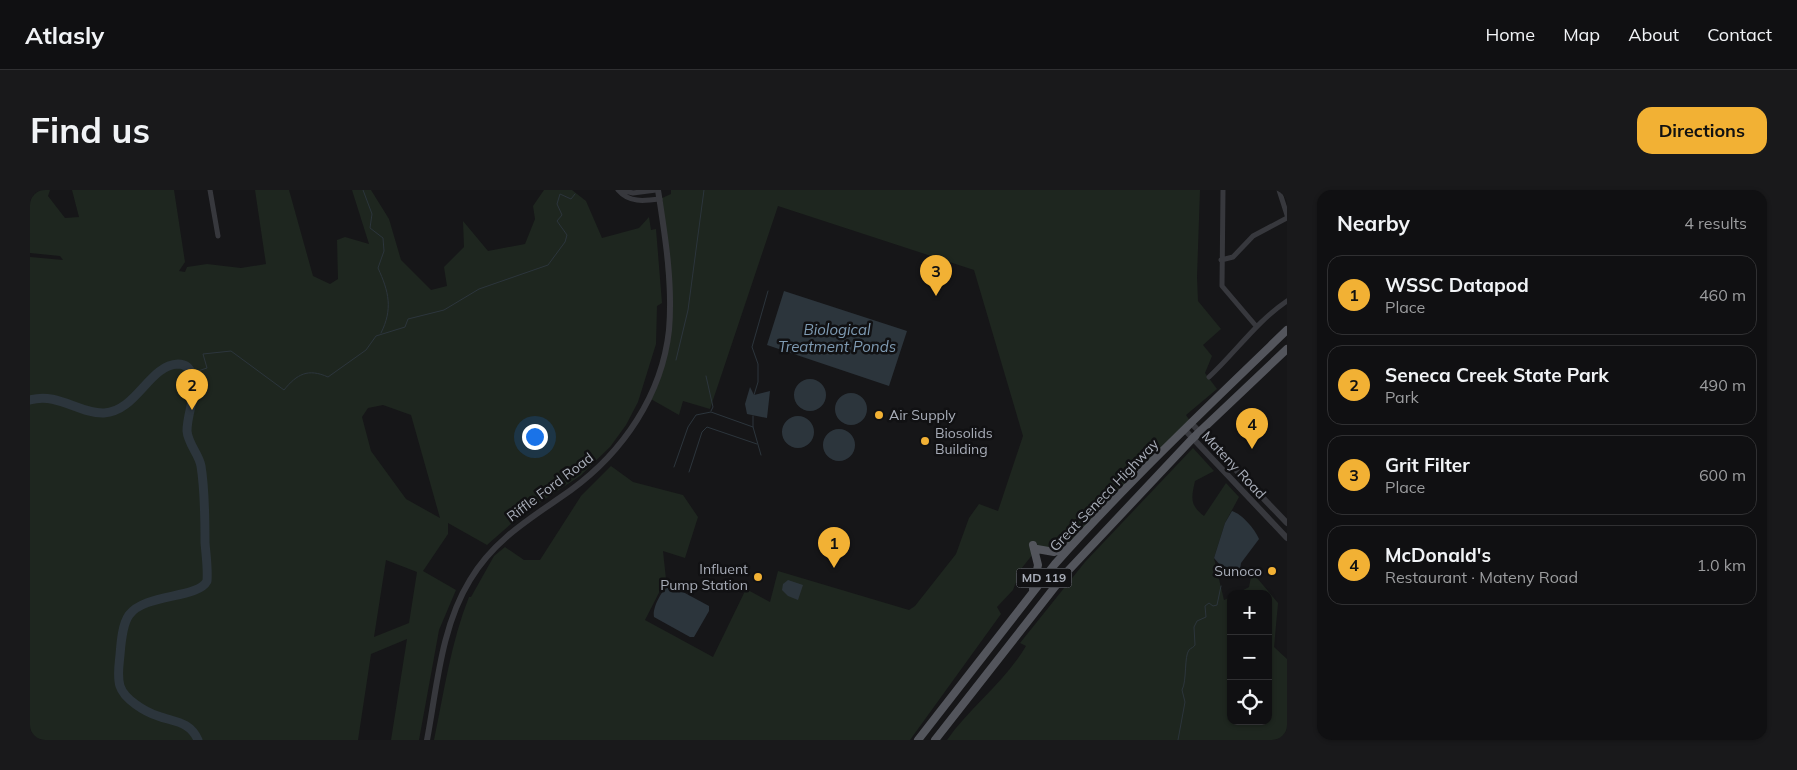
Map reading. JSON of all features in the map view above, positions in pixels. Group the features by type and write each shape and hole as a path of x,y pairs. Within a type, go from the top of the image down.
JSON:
{"main road":[{"name":"Great Seneca Highway","path":"918,740 1031,595 1114,498 1287,330"},
{"name":"Great Seneca Highway","path":"935,740 1065,574 1192,439 1287,349"},
{"path":"1031,595 1038,571 1035,547 1054,552 1073,544"}],"street":[{"path":"210,190 218,236"},
{"path":"619,190 633,193 657,190"},
{"path":"619,190 626,197 634,200 660,200"},
{"name":"Riffle Ford Road","path":"427,740 448,633 459,600 470,580 504,538 520,524 571,490 606,460 633,427 649,398 661,366 670,314 660,200 657,190"},
{"path":"1223,190 1222,286 1256,326"},
{"path":"1222,260 1233,257 1253,236 1287,217 1279,190"},
{"path":"1210,376 1230,357 1245,336 1287,302"},
{"name":"Mateny Road","path":"1192,424 1287,523"},
{"name":"Mateny Road","path":"1185,430 1287,538"}],"shaded area":[{"path":"30,190 50,190 48,196 65,218 79,217 72,190 174,190 185,262 179,271 185,272 187,267 207,264 241,268 266,264 255,190 289,190 313,276 330,284 338,279 337,240 345,237 369,244 352,190 371,190 389,219 401,260 431,290 447,286 444,267 464,247 463,221 488,251 525,244 535,219 533,206 544,190 572,190 586,201 602,238 639,228 649,217 651,230 656,229 662,303 657,306 656,344 638,402 626,425 610,447 580,476 521,515 487,545 448,523 448,534 423,571 456,590 439,630 419,740 391,740 407,639 371,654 358,740 30,740 30,257 63,260 60,256 30,253","holes":["383,405 411,415 440,518 406,499 371,451 362,417 368,408","386,560 417,572 409,623 374,637"]},
{"path":"671,190 1200,190 1198,301 1221,329 1203,345 1212,356 1205,373 1217,389 1186,415 1192,424 1073,544 1059,550 1037,549 1021,569 1013,590 997,607 1001,614 910,740 434,740 448,667 457,632 469,597 471,597 494,556 505,547 524,560 540,560 581,496 611,466 633,482 683,495 698,517 685,558 663,551 666,579 645,620 713,657 746,589 770,602 778,571 909,610 915,606 956,554 969,518 979,504 998,511 1023,436 974,270 778,206 710,409 683,401 679,415 649,398 661,366 669,314 660,199 671,194"},
{"path":"1193,448 1214,471 1195,481 1193,501 1199,512 1204,516 1226,483 1239,497 1225,523 1214,558 1224,600 1227,599 1227,725 1272,725 1272,596 1278,603 1274,647 1287,659 1287,740 947,740 1008,672 1026,646 1020,643 1085,562"},
{"path":"1252,572 1267,590 1243,590 1249,587"}],"water":[{"name":"Biological Treatment Ponds","path":"784,291 907,331 889,386 767,345"},
{"path":"810,379 822,383 826,395 822,407 810,411 798,407 794,395 798,383"},
{"path":"750,387 754,395 770,391 767,418 747,414 745,404"},
{"path":"851,393 863,397 867,409 863,421 851,425 839,421 835,409 839,397"},
{"path":"798,416 810,420 814,432 810,444 798,448 786,444 782,432 786,420"},
{"path":"839,429 851,433 855,445 851,457 839,461 827,457 823,445 827,433"},
{"path":"1232,511 1248,522 1259,539 1241,563 1239,575 1236,577 1227,573 1214,558 1225,523"},
{"path":"788,580 803,585 798,600 788,596 782,590 783,584"},
{"path":"670,585 709,606 709,611 694,637 690,637 654,617 658,599"}],"waterway":[{"path":"363,190 372,214 370,228 383,238 384,251 378,268 385,285 388,308 381,333"},
{"path":"676,360 688,310 704,190"},
{"path":"192,373 207,368 203,354 231,351 284,390 298,376 303,374 315,373 328,377 366,350 376,336 405,327 408,319 444,310 479,289 548,265 565,242 567,235 557,221 562,215 557,204 560,194 571,199 575,194"},
{"path":"754,395 758,382 758,364 752,347 768,291"},
{"path":"30,400 50,399 86,410 104,413 125,405 151,379 168,366 178,364 190,370 194,389 187,431 189,440 200,462 202,475 207,581 202,587 193,591 147,603 129,615 122,634 118,674 122,691 130,700 153,714 186,726 191,729 198,740"},
{"path":"706,376 713,407 711,411"},
{"path":"674,467 688,427 696,415 711,412 753,427"},
{"path":"753,416 753,427 761,455"},
{"path":"689,472 702,432 707,427 757,444"},
{"path":"1178,740 1185,702 1182,690 1186,658 1189,650 1195,645 1194,627 1197,621 1206,617 1205,606 1209,603 1213,606 1217,605 1221,586"}],"place":[{"name":"Grit Filter","path":"936,296"},
{"name":"Seneca Creek State Park","path":"192,410"},
{"name":"Air Supply","path":"879,415"},
{"name":"Biosolids Building","path":"925,441"},
{"name":"McDonald's","path":"1252,449"},
{"name":"WSSC Datapod","path":"834,568"},
{"name":"Sunoco","path":"1272,571"},
{"name":"Influent Pump Station","path":"758,577"}]}
